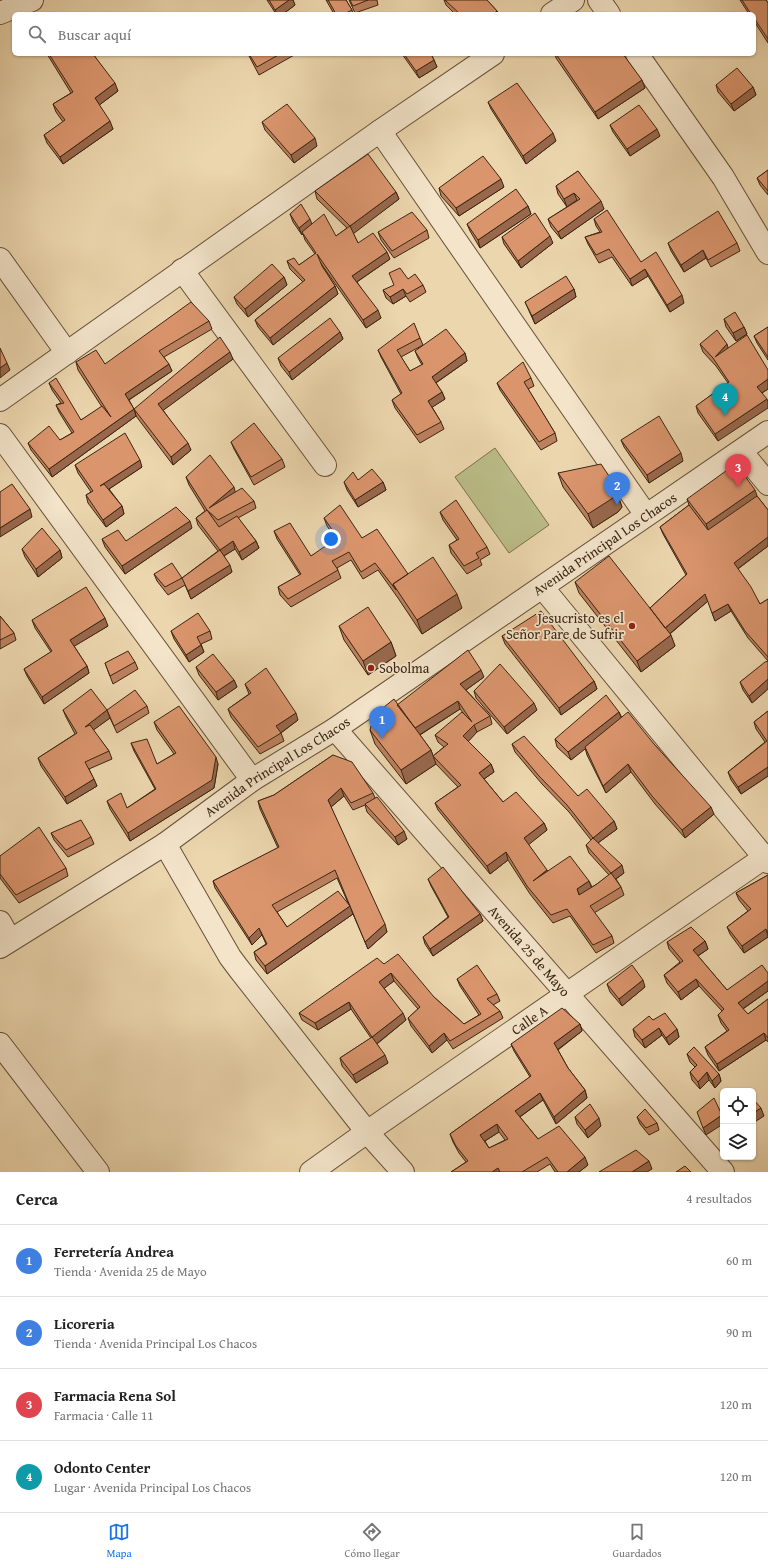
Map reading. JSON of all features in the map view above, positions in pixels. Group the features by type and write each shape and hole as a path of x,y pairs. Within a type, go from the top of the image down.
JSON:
{"street":[{"path":"0,13 32,0"},
{"path":"555,12 573,0"},
{"path":"599,0 608,12"},
{"path":"0,400 380,131 490,56"},
{"path":"638,56 723,177 768,253"},
{"path":"380,131 646,515"},
{"path":"0,259 67,353"},
{"path":"182,270 325,465"},
{"name":"Avenida Principal Los Chacos","path":"3,936 165,844 252,780 335,729 543,588 646,515 768,432"},
{"path":"0,435 252,780"},
{"path":"740,451 768,484"},
{"path":"543,588 767,859"},
{"name":"Avenida 25 de Mayo","path":"335,729 568,993 723,1172"},
{"path":"165,844 230,957 367,1132 403,1172"},
{"name":"Calle A","path":"311,1172 568,993 767,859"},
{"path":"0,1044 98,1172"}],"green space":[{"path":"495,448 549,525 509,553 455,477"}],"building":[{"path":"269,0 289,0 275,10"},
{"path":"328,0 346,0 352,10 348,12 335,12"},
{"path":"350,0 368,0 353,6"},
{"path":"445,0 487,0 497,11 496,12 458,12"},
{"path":"742,0 766,0 768,3 768,39 756,21 756,12 750,12"},
{"path":"50,56 95,56 115,83 95,98 110,121 60,157 44,135 65,120 53,104 73,92"},
{"path":"250,56 276,56 257,67"},
{"path":"405,56 432,56 434,60 416,71"},
{"path":"557,56 624,56 642,80 595,112"},
{"path":"737,68 753,87 731,104 716,85"},
{"path":"517,83 553,133 523,156 488,102"},
{"path":"287,104 315,138 291,155 262,122"},
{"path":"639,105 657,129 627,149 610,125"},
{"path":"368,154 396,192 350,226 315,191"},
{"path":"483,156 501,179 456,208 439,188"},
{"path":"768,170 768,191 757,178"},
{"path":"578,171 601,201 558,232 548,219 580,199 574,193 564,199 556,186"},
{"path":"516,189 528,206 478,240 467,224"},
{"path":"301,204 310,219 299,228 290,214"},
{"path":"607,210 641,262 656,252 682,295 667,305 645,269 630,279 609,249 596,255 585,237 602,232 594,219"},
{"path":"718,211 737,243 708,260 703,250 681,265 668,243"},
{"path":"412,212 427,230 392,251 378,232"},
{"path":"535,213 550,236 518,261 502,237"},
{"path":"324,214 336,236 350,226 358,243 373,233 387,252 352,276 378,310 363,320 317,254 322,266 335,286 270,338 255,320 305,280 287,261 294,258 299,265 316,253 302,232"},
{"path":"272,264 284,277 245,309 234,297"},
{"path":"400,268 408,279 415,274 423,285 407,294 403,289 390,297 383,290 394,285 389,273"},
{"path":"566,276 574,289 532,316 525,302"},
{"path":"191,302 209,321 159,351 169,364 125,394 134,409 49,469 28,443 49,426 60,440 74,432 56,405 64,403 49,383 56,378 81,420 102,406 111,417 76,362 96,350 105,364"},
{"path":"735,312 744,327 733,333 724,319"},
{"path":"330,318 340,332 289,372 278,358"},
{"path":"414,323 420,338 397,350 410,371 423,364 415,351 446,329 465,353 432,377 442,392 428,401 441,422 417,435 392,400 402,393 378,350"},
{"path":"768,327 768,357 754,336"},
{"path":"717,330 727,344 715,357 747,335 768,370 768,379 757,387 767,399 715,434 696,406 729,382 713,358 700,344"},
{"path":"220,337 230,352 158,404 188,443 171,457 134,409"},
{"path":"0,348 7,363 0,368"},
{"path":"523,362 531,378 524,382 555,433 539,442 497,383"},
{"path":"659,416 681,453 647,475 621,440"},
{"path":"254,423 282,459 251,477 231,442"},
{"path":"125,433 140,460 100,486 104,484 122,506 103,520 86,495 93,491 75,465"},
{"path":"210,455 234,487 209,508 242,488 254,501 218,520 207,510 186,477"},
{"path":"601,464 613,482 616,493 613,498 588,514 558,473"},
{"path":"730,468 742,472 755,490 706,524 687,499"},
{"path":"372,469 383,482 355,500 344,482 353,472 358,480"},
{"path":"12,484 30,509 0,528 0,492"},
{"path":"757,496 768,510 768,537 734,563 751,587 760,604 768,599 768,657 745,631 728,604 712,613 705,594 665,628 650,608 687,574 660,527 689,505 708,530"},
{"path":"456,500 487,547 476,553 479,558 464,566 449,545 459,539 440,512"},
{"path":"340,505 362,538 377,529 408,574 393,584 396,590 375,563 361,572 349,552 332,561 338,570 288,599 278,587 301,574 274,531 290,523 311,556 324,547 340,541 324,518"},
{"path":"176,507 190,521 122,566 102,539 118,530 126,541"},
{"path":"207,510 219,527 237,516 256,541 239,552 233,541 220,550 196,518"},
{"path":"42,528 60,550 36,569 22,549"},
{"path":"220,550 230,565 188,591 182,578"},
{"name":"Jesucristo es el Señor Pare de Sufrir","path":"609,556 671,635 637,661 575,582"},
{"path":"433,557 457,594 417,620 393,584"},
{"path":"172,563 182,578 165,587 154,574"},
{"path":"86,587 105,618 70,640 87,666 42,697 24,669 52,651 32,620"},
{"path":"368,607 391,642 363,661 339,626"},
{"path":"541,611 594,681 559,708 502,636"},
{"path":"198,613 210,631 197,637 201,645 186,655 171,631"},
{"path":"0,616 14,633 0,640"},
{"path":"468,650 481,670 460,684 490,716 474,725 463,736 491,764 479,773 503,802 516,792 544,823 524,838 547,870 533,881 570,856 589,881 577,889 579,895 611,873 621,887 590,906 612,936 593,945 567,909 551,915 527,886 506,852 487,866 435,803 461,785 433,756 448,744 435,735 462,712 472,722 458,701 415,728 397,705"},
{"path":"128,651 135,662 110,676 105,663"},
{"path":"213,654 234,680 216,692 196,667"},
{"path":"768,661 768,679 749,696 740,682"},
{"path":"500,664 534,703 504,727 474,691"},
{"path":"266,668 296,713 276,726 281,733 258,747 228,709 251,693 245,684"},
{"path":"91,689 107,710 85,727 90,725 109,751 85,762 94,779 65,797 38,758 77,733 63,710"},
{"path":"135,690 147,706 114,726 107,710"},
{"path":"606,695 619,712 568,752 555,739"},
{"path":"394,699 431,750 401,770 370,730 374,715"},
{"path":"179,706 216,757 212,780 128,833 107,801 121,793 127,808 156,789 131,743 147,739 157,764 176,753 154,722"},
{"path":"768,711 768,767 738,787 728,772 767,741 754,722"},
{"path":"628,712 654,744 711,807 682,830 652,796 628,764 603,786 585,747"},
{"path":"524,736 578,796 587,789 614,821 593,838 567,805 539,776 512,744"},
{"path":"333,755 352,762 373,793 351,803 341,788 328,800 385,924 365,942 350,906 265,966 254,952 267,944 259,928 249,938 213,881 279,847 258,801 274,795","holes":["335,870 350,906 338,891 287,927 272,905"]},
{"path":"377,797 404,831 395,837 365,804"},
{"path":"81,820 91,837 66,850 51,833"},
{"path":"39,827 66,868 16,895 0,874 0,856"},
{"path":"593,838 622,865 611,873 586,845"},
{"path":"443,867 480,914 430,949 423,937 449,917 428,879"},
{"path":"768,875 768,933 766,929 742,946 727,927 751,909 736,893"},
{"path":"691,927 705,941 693,950 727,990 762,965 768,973 768,981 738,1003 748,1014 768,999 768,1038 764,1033 717,1064 705,1047 729,1030 718,1015 724,1009 696,979 678,992 664,975 683,961 667,942"},
{"path":"398,954 434,997 464,1024 481,1014 457,979 477,965 497,994 487,999 500,1011 450,1041 444,1033 429,1046 408,1018 420,1007 391,973 379,982 403,1013 372,1037 349,1002 315,1023 299,1013 377,958 384,964"},
{"path":"632,965 643,980 619,999 607,984"},
{"path":"562,1008 580,1024 554,1043 568,1068 585,1090 554,1117 540,1093 515,1111 538,1139 559,1126 585,1157 567,1172 558,1172 547,1157 522,1172 500,1172 498,1168 492,1172 451,1172 468,1161 456,1146 450,1134 531,1076 511,1044","holes":["497,1124 508,1139 489,1148 480,1135"]},
{"path":"665,1013 677,1029 666,1038 659,1028 642,1040 633,1029 649,1016 653,1020"},
{"path":"372,1037 385,1055 353,1075 340,1058"},
{"path":"694,1047 719,1074 712,1081 707,1072 698,1082 690,1072 697,1065 687,1054"},
{"path":"714,1098 720,1111 720,1116 703,1128 697,1112"},
{"path":"756,1102 761,1108 756,1111"},
{"path":"590,1104 599,1118 585,1130 575,1117"},
{"path":"645,1109 657,1123 646,1128 637,1117"},
{"path":"636,1150 649,1161 632,1172 599,1172"},
{"path":"685,1166 691,1172 676,1172"}],"place":[{"name":"Odonto Center","path":"725,416"},
{"name":"Farmacia Rena Sol","path":"738,487"},
{"name":"Licoreria","path":"617,505"},
{"name":"Jesucristo es el Señor Pare de Sufrir","path":"632,626"},
{"name":"Sobolma","path":"371,668"},
{"name":"Ferretería Andrea","path":"382,739"}]}
